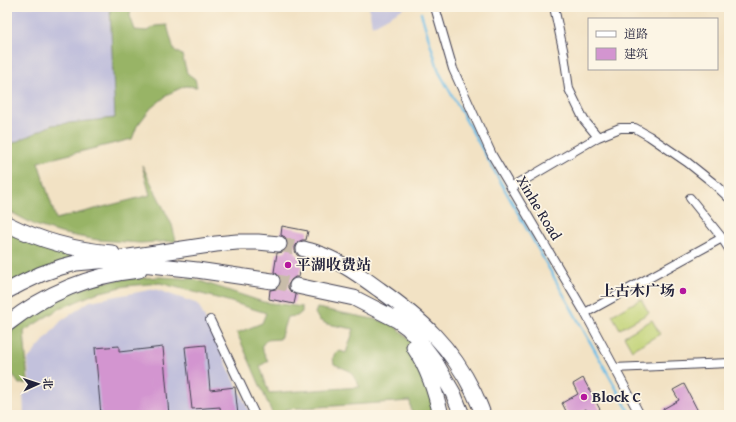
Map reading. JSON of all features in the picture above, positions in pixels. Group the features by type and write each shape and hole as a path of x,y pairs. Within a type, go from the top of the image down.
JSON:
{"highway":[{"path":"7,224 20,231 54,244 95,252 131,253 195,248"},
{"path":"7,291 22,282 41,274 76,263 109,260 237,242 279,244"},
{"path":"304,249 322,255 359,275 416,317 437,337 459,365 484,415"},
{"path":"7,299 25,288 63,273 77,270 142,264 272,281"},
{"path":"7,324 36,303 76,284 89,280 143,269 197,270"},
{"path":"359,275 424,333 441,356 461,390 471,415"},
{"path":"297,286 354,298 397,320 408,328 434,360 453,394 462,415"},
{"path":"354,298 386,317 409,339 428,373 436,394 441,415"}],"street":[{"name":"Xinhe Road","path":"435,7 453,69 492,156 585,313 640,415"},
{"path":"554,7 570,88 584,120 598,137"},
{"path":"511,188 598,137 620,128 635,128 687,162 729,198"},
{"path":"690,198 729,249"},
{"path":"585,313 722,238"},
{"path":"210,320 255,415"},
{"path":"614,368 729,363"}],"shaded area":[{"path":"7,7 110,7 115,118 52,125 7,146"},
{"path":"369,7 406,7 372,26"},
{"path":"155,289 198,304 251,415 24,415 23,393 30,393 28,359 61,321 90,301"}],"green space":[{"path":"110,7 131,7 130,16 135,30 147,31 155,26 167,25 174,50 182,55 187,73 195,79 197,87 185,86 170,93 151,108 137,126 132,139 38,162 56,219 150,195 142,165 172,225 176,241 140,243 98,240 64,234 35,225 7,210 7,146 52,125 115,118"},
{"path":"7,227 82,254 7,286"},
{"path":"161,277 194,279 263,302 302,307 302,312 297,316 287,317 280,339 266,340 261,347 268,361 260,366 269,393 360,387 350,371 334,364 333,358 335,353 340,351 346,353 354,329 327,324 319,320 315,313 317,308 393,324 416,346 444,415 412,415 410,401 286,409 286,415 273,415 237,333 262,323 266,313 160,283 126,286 96,293 57,310 24,331 28,383 19,384 12,373 7,379 7,332 47,302 94,284 122,279"},
{"path":"641,299 649,313 620,329 612,315"},
{"path":"652,320 660,334 632,350 624,336"}],"building":[{"name":"平湖收费站","path":"282,226 308,231 306,240 298,242 295,247 297,255 303,258 299,277 295,277 288,285 291,292 296,295 294,304 269,299 270,290 276,289 281,283 280,277 274,272 277,253 286,250 288,245 285,237 281,235"},
{"path":"206,345 210,390 235,387 238,415 221,415 220,407 192,409 185,347"},
{"path":"119,346 119,352 163,347 169,415 101,415 95,348"},
{"name":"Block C","path":"583,378 602,413 599,415 590,415 586,409 575,415 568,415 562,403 578,394 573,384"},
{"path":"684,384 700,415 666,415 663,409 679,400 673,390"}],"waterway":[{"path":"421,13 439,72 631,415"}],"tunnel":[{"path":"279,244 304,249"},
{"path":"272,281 297,286"}],"place":[{"name":"平湖收费站","path":"288,265"},
{"name":"上古木广场","path":"683,291"},
{"name":"Block C","path":"584,397"}]}
